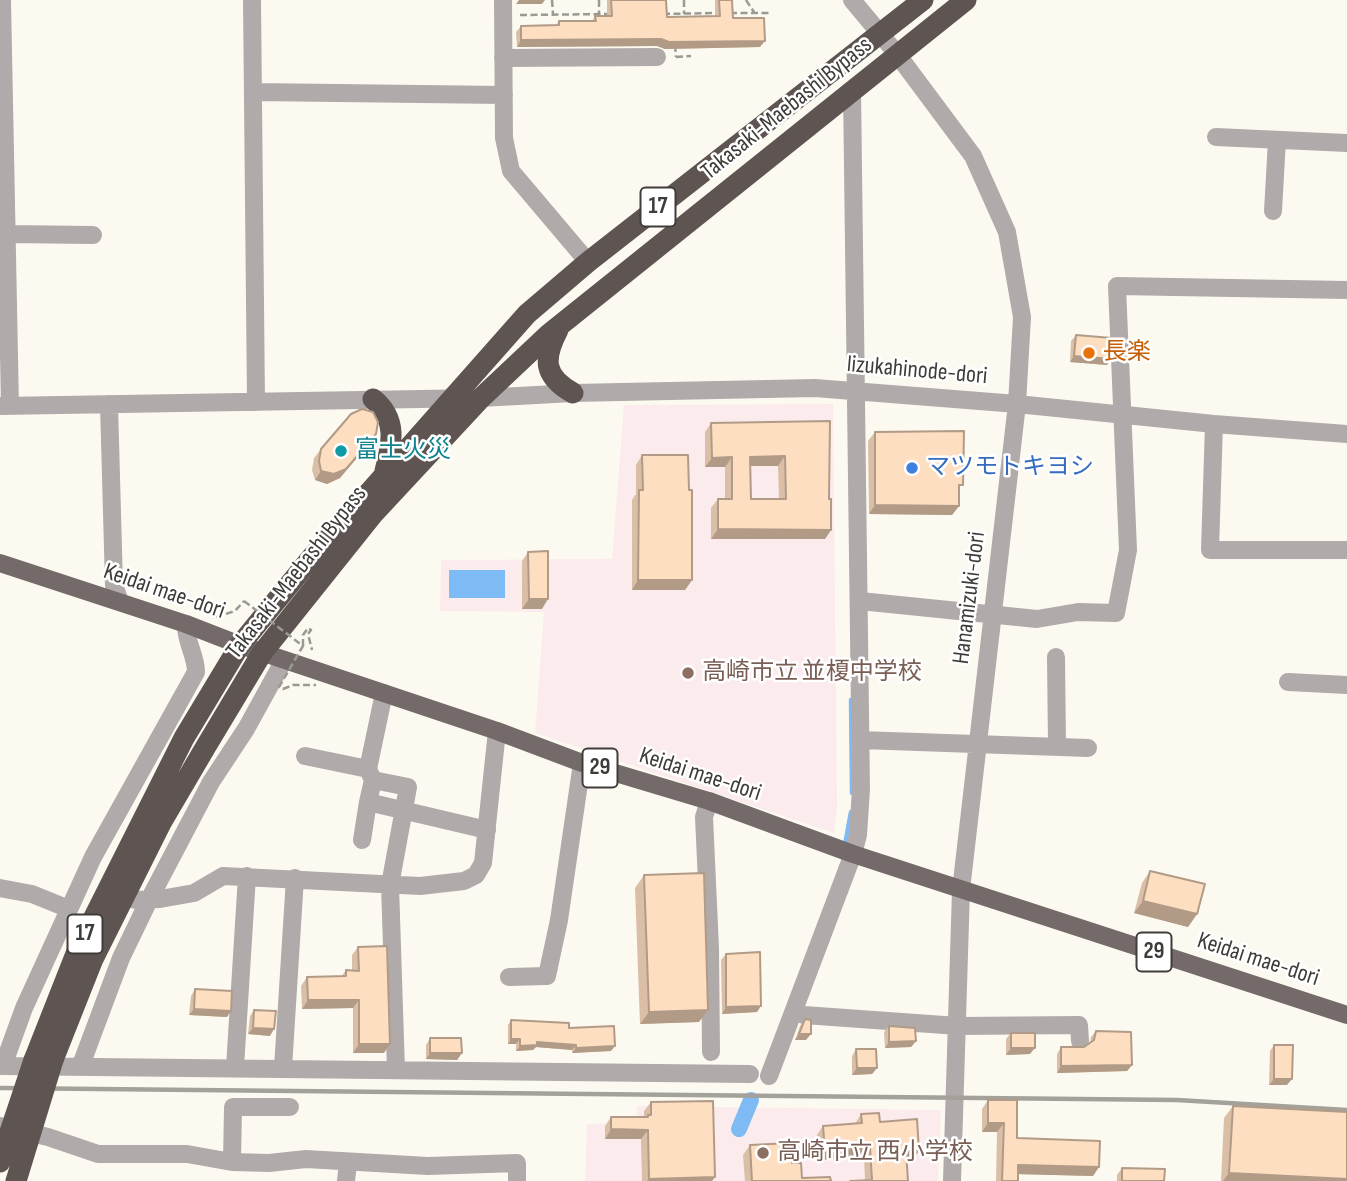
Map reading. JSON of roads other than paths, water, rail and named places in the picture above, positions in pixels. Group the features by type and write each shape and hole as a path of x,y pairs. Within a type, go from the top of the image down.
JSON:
{"highway":[{"name":"Takasaki-Maebashi Bypass","path":"16,1181 43,1060 76,951 184,738 240,645 312,557 527,314 588,262 923,0"},
{"name":"Takasaki-Maebashi Bypass","path":"0,1163 43,1060 161,823 262,653 374,513 481,398 560,325 966,0"},
{"path":"560,325 550,347 547,364 561,387 573,393"},
{"path":"373,399 386,412 392,430 383,476"}],"main road":[{"name":"Keidai mae-dori","path":"0,563 186,624 262,653 496,731 582,763 709,802 853,854 1347,1015"}],"street":[{"path":"2,0 2,180 6,234 3,254 5,406"},
{"path":"252,0 256,402"},
{"path":"853,0 881,34"},
{"path":"503,8 504,138 511,172 588,262"},
{"name":"Hanamizuki-dori","path":"881,34 973,156 1007,232 1022,317 1017,404 961,890 952,1181"},
{"path":"503,58 657,57"},
{"path":"769,1076 858,835 861,740 860,601 852,90"},
{"path":"253,92 504,94"},
{"path":"1216,137 1347,144"},
{"path":"1272,211 1277,140"},
{"path":"6,234 93,234"},
{"path":"860,601 1037,619 1078,612 1116,613 1128,550 1117,286 1347,290"},
{"name":"Iizukahinode-dori","path":"5,406 481,398 573,393 816,388 1347,434"},
{"path":"109,404 114,585 120,602"},
{"path":"1214,424 1210,551 1347,551"},
{"path":"186,624 186,638 196,660 196,672 120,806 92,880 69,909 24,1008 2,1066 750,1073"},
{"path":"1056,657 1057,746"},
{"path":"81,1065 142,900 211,782 246,729 284,660"},
{"path":"1288,682 1347,685"},
{"path":"362,840 384,693"},
{"path":"142,900 194,893 223,876 420,886 464,881 476,875 483,863 496,731"},
{"path":"861,740 1088,748"},
{"path":"305,757 408,787 390,885 396,1070"},
{"path":"509,977 547,976 559,920 582,763"},
{"path":"368,802 487,830"},
{"path":"709,802 704,817 711,1052"},
{"path":"235,1067 247,876"},
{"path":"282,1068 295,878"},
{"path":"0,888 32,894 69,909"},
{"path":"795,1011 804,1015 1079,1033"},
{"path":"232,1162 233,1107 290,1107"},
{"path":"0,1126 48,1136 99,1154 187,1154 232,1162 269,1163 306,1158 428,1173 517,1163 517,1181"},
{"path":"346,1181 348,1163"}],"water":[{"path":"449,570 505,570 505,598 449,598"}],"waterway":[{"path":"851,700 852,793"},
{"path":"845,845 851,812"},
{"path":"739,1129 751,1100"}],"railway":[{"path":"0,1088 1177,1100 1347,1110"}],"place":[{"name":"長楽","path":"1089,353"},
{"name":"富士火災","path":"341,451"},
{"name":"マツモトキヨシ","path":"912,468"},
{"name":"高崎市立 並榎中学校","path":"688,673"},
{"name":"高崎市立 西小学校","path":"763,1153"}]}
